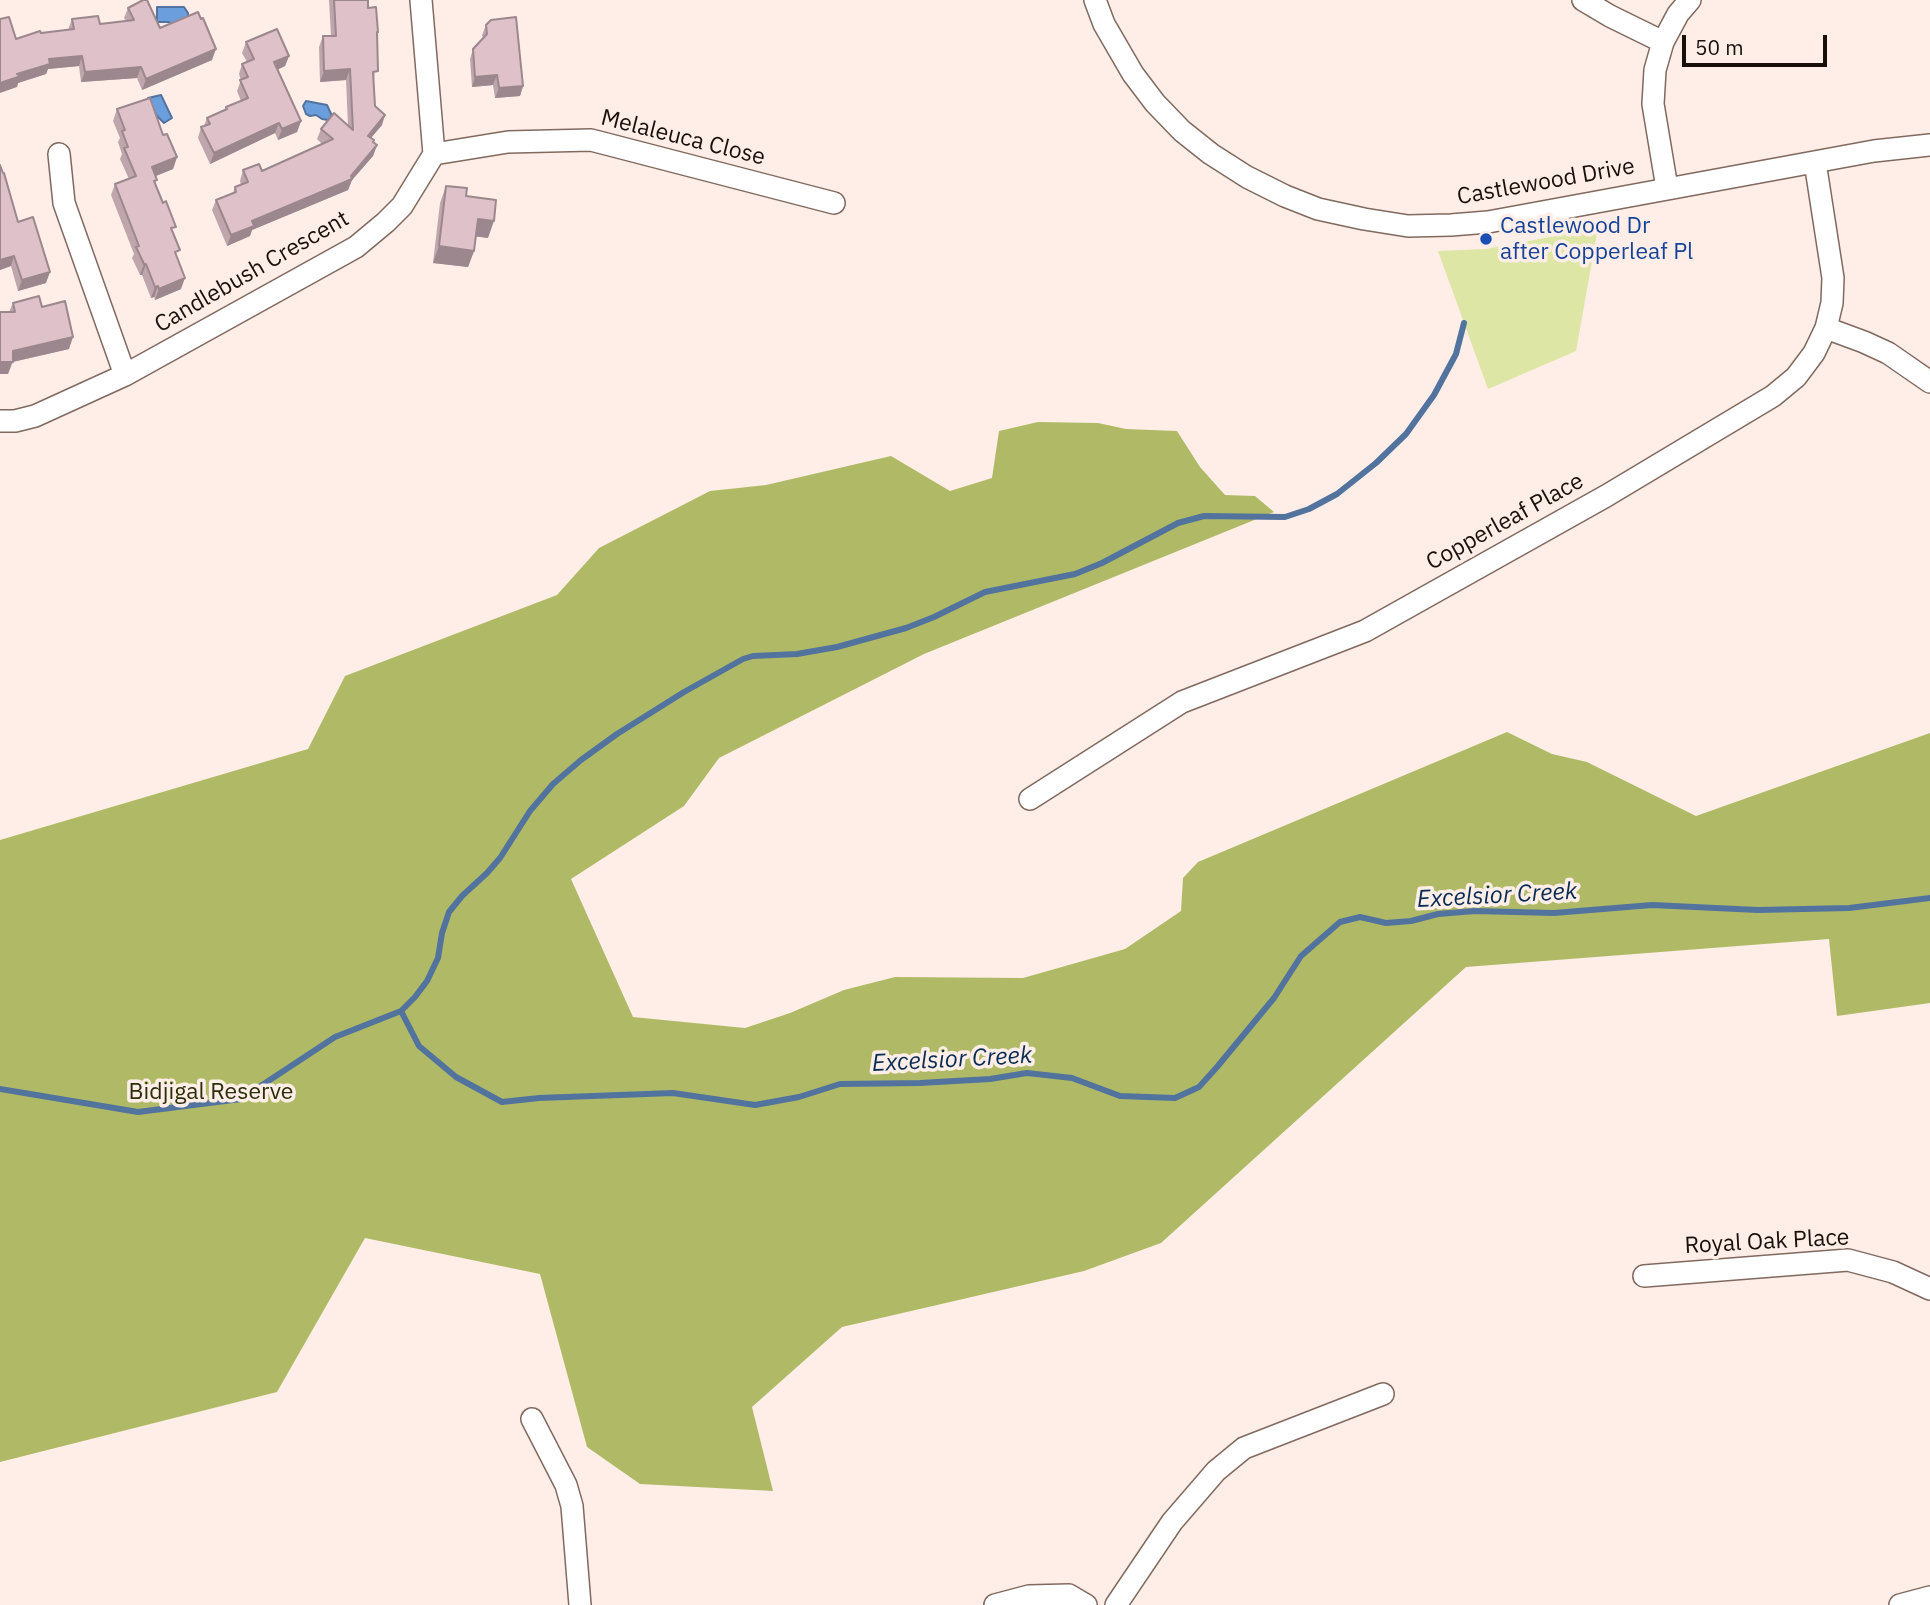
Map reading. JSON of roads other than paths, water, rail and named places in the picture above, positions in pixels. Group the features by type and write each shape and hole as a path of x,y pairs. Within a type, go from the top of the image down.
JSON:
{"street":[{"path":"421,0 434,154"},
{"name":"Castlewood Drive","path":"1095,0 1104,24 1133,74 1155,103 1182,131 1211,154 1285,197 1318,209 1364,219 1408,226 1488,222 1874,151 1930,145"},
{"path":"1583,0 1664,42"},
{"path":"1667,188 1653,104 1655,70 1664,42 1678,14 1690,0"},
{"name":"Melaleuca Close","path":"434,154 508,142 591,140 834,204"},
{"path":"59,154 64,203 125,375"},
{"name":"Candlebush Crescent","path":"0,421 15,421 35,416 125,375 356,247 402,206 434,154"},
{"name":"Copperleaf Place","path":"1030,799 1182,702 1365,631 1606,496 1773,397 1796,377 1814,353 1826,328 1832,303 1833,278 1815,162"},
{"path":"1826,328 1888,353 1930,382"},
{"name":"Royal Oak Place","path":"1644,1276 1848,1260 1893,1272 1930,1289"},
{"path":"1116,1605 1172,1522 1216,1471 1244,1448 1383,1394"},
{"path":"532,1419 566,1485 572,1506 580,1605"},
{"path":"995,1605 1029,1596 1069,1595 1086,1605"},
{"path":"1900,1605 1930,1597"}],"water":[{"path":"157,7 184,7 188,13 188,22 171,25 169,22 157,22"},
{"path":"161,95 172,118 164,123 152,111 148,98"},
{"path":"306,101 327,105 332,116 328,120 306,114 303,106"}],"waterway":[{"path":"401,1011 427,981 438,958 449,912 500,858 530,811 553,784 617,734 743,659 837,647 906,628 985,592 1075,574 1102,563 1178,523 1204,516 1285,517 1309,509 1337,494 1376,463 1406,434 1434,395 1456,354 1464,323"},
{"name":"Excelsior Creek","path":"0,1089 138,1112 241,1099 335,1037 401,1011 419,1046 456,1077 502,1102 673,1093 755,1105 799,1097 840,1084 990,1079 1027,1073 1072,1078 1120,1096 1175,1098 1199,1087 1274,998 1301,956 1340,922 1360,917 1386,923 1475,911 1554,913 1652,905 1758,910 1849,908 1930,898"}],"place":[{"name":"Castlewood Dr after Copperleaf Pl","path":"1486,239"}],"park label":[{"name":"Bidjigal Reserve","path":"211,1092"}]}
